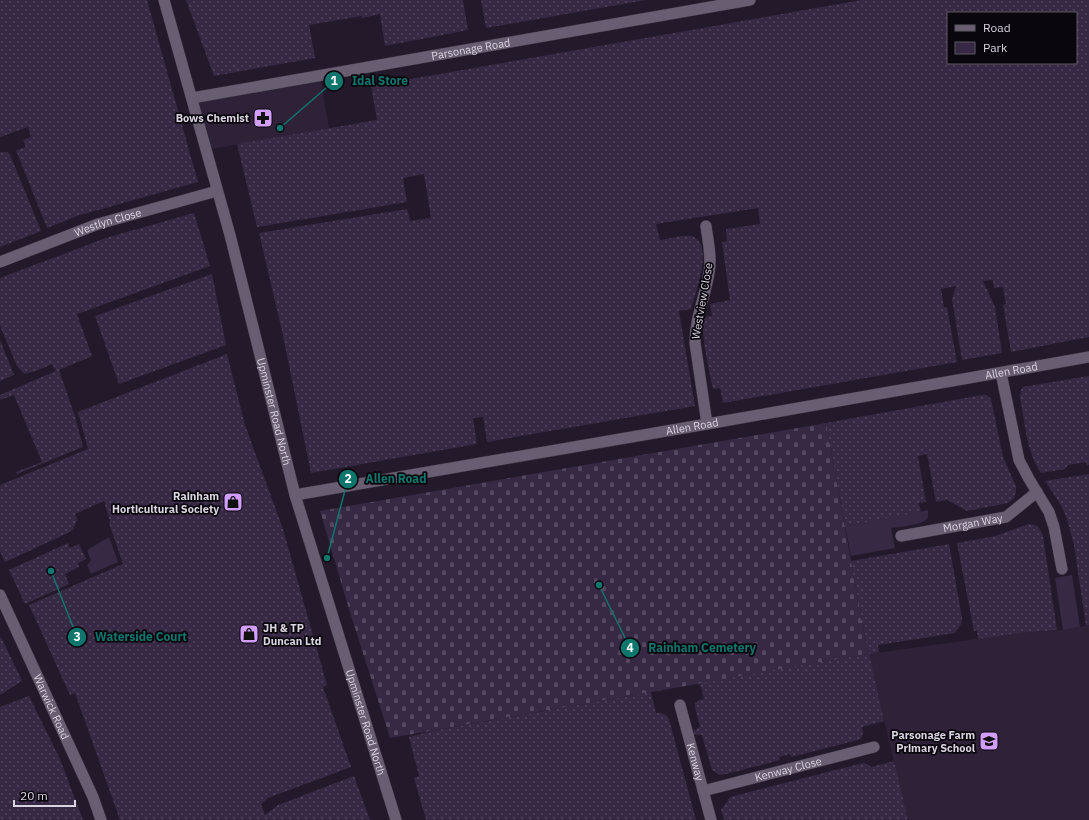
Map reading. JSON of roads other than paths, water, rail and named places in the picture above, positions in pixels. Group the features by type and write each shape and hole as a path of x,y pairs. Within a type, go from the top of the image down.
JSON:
{"street":[{"name":"Upminster Road North","path":"164,0 218,191 295,495 396,820"},
{"name":"Parsonage Road","path":"192,98 750,0"},
{"name":"Westlyn Close","path":"0,262 98,224 218,191"},
{"name":"Westview Close","path":"706,226 710,262 709,273 695,331 695,343 707,424"},
{"name":"Allen Road","path":"295,495 1089,357"},
{"path":"1001,373 1018,460 1049,512 1054,527 1062,569"},
{"name":"Morgan Way","path":"901,536 1006,518 1037,492"},
{"name":"Warwick Road","path":"0,595 93,797 101,820"},
{"name":"Kenway","path":"680,705 711,820"},
{"name":"Kenway Close","path":"703,791 874,748"}],"place":[{"name":"Bows Chemist","path":"263,118"},
{"name":"Idal Store","path":"280,128"},
{"name":"Rainham Horticultural Society","path":"233,502"},
{"name":"Allen Road","path":"327,558"},
{"name":"Waterside Court","path":"51,571"},
{"name":"Rainham Cemetery","path":"599,585"},
{"name":"JH & TP Duncan Ltd","path":"249,634"},
{"name":"Parsonage Farm Primary School","path":"989,741"}]}
